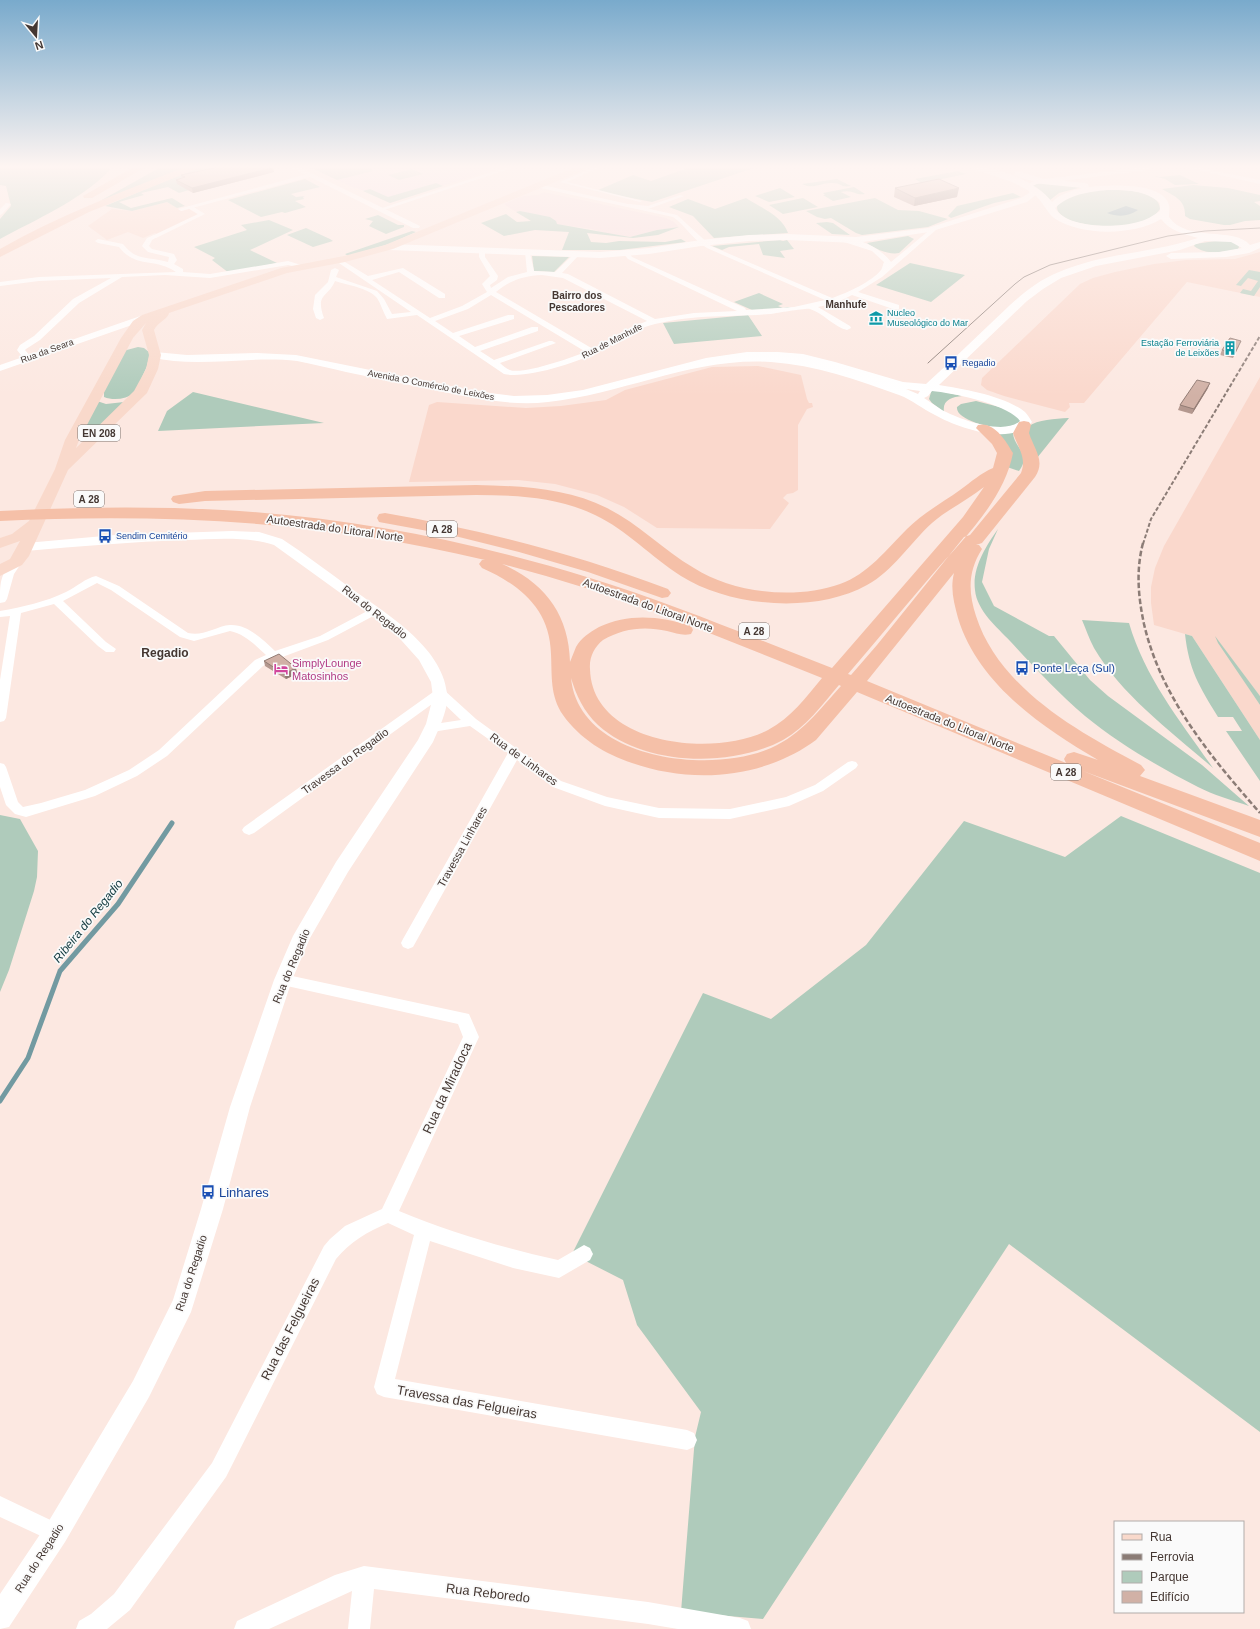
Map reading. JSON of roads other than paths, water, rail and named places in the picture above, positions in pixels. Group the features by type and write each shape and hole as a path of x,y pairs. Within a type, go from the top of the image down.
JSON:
{"highway":[{"path":"0,254 17,244"},
{"path":"447,546 448,552 483,562 511,575 523,583 542,603 552,618 559,636 560,676 564,696 576,717 590,732 611,746 638,758 677,766 714,768 743,765 788,749 809,735 884,649 970,541 976,539 1029,474 1033,462 1022,436 1021,430 1024,425"},
{"path":"782,656 730,647 662,623 635,623 610,628 591,639 581,654 579,670 587,696 602,717 618,730 643,742 673,750 716,751 745,747 770,738 798,719 982,504 1001,471 1005,454 998,441 983,428"},
{"path":"179,499 205,496 488,490 538,493 577,502 606,514 625,526 688,573 705,582 745,594 785,598 831,592 866,580 885,564 930,517 965,494 990,474 1001,471"},
{"name":"Autoestrada do Litoral Norte","path":"0,503 72,499 179,499 250,503 343,512 431,526 491,539 560,558 626,579 810,660 1259,840"},
{"name":"Autoestrada do Litoral Norte","path":"0,516 106,512 224,515 335,526 447,546 559,574 711,626 782,656 810,660"},
{"path":"976,539 977,542 965,562 961,576 961,593 964,610 970,626 984,653 1006,681 1049,718 1096,749 1137,771 1216,807 1259,840"}],"main road":[{"path":"134,339 150,316 297,265 342,259 369,244"},
{"path":"285,270 342,259 389,247 411,244"},
{"path":"1190,244 1190,247 1198,252 1216,256"},
{"path":"928,405 924,398 933,384 1023,299 1046,282 1069,271 1085,266 1190,244"},
{"path":"1243,244 1246,250"},
{"path":"1019,318 1048,290 1071,278 1111,265 1144,259 1176,256 1230,255 1260,245"},
{"path":"134,339 143,329 148,333 150,325 156,318 184,304"},
{"name":"EN 208","path":"62,469 140,392 152,370 153,351 148,333"},
{"path":"134,339 153,351"},
{"name":"EN 208","path":"62,469 72,440 105,400 120,350 134,339"},
{"name":"Avenida O Comércio de Leixões","path":"153,351 165,358 256,356 296,358 474,395 514,400 547,399 584,393 714,359 738,356 787,356 817,361 904,386 916,387 933,384 1019,411 1026,419 1024,425 1017,429 1008,431 997,431 983,428 939,413 920,399 900,391 794,361 751,358 695,364"},
{"name":"Avenida O Comércio de Leixões","path":"152,370 168,362 187,358"},
{"name":"Avenida O Comércio de Leixões","path":"960,381 968,390 983,399"},
{"path":"105,400 135,398"},
{"name":"Avenida O Comércio de Leixões","path":"965,423 952,413 954,404 967,399 983,399"},
{"path":"0,571 20,554 62,469"},
{"path":"0,543 17,537 35,524"},
{"path":"0,543 13,544 20,554"}],"street":[{"path":"115,244 121,245 129,256 138,259 170,264 178,271 187,274"},
{"path":"146,244 145,246 150,250 172,255 173,260 170,264"},
{"path":"411,244 482,250 576,255 626,254 694,244"},
{"path":"703,244 833,301"},
{"path":"858,244 882,255 905,255"},
{"name":"Rua de Manhufe","path":"342,259 366,279 493,363 507,372 518,373 566,362 592,352 627,332 654,322 687,315 780,311 812,307 833,301 852,293 905,255 917,244"},
{"path":"482,250 482,257 494,276 494,278 486,284 491,292 592,352"},
{"path":"527,252 531,274"},
{"path":"626,254 630,258 746,312"},
{"path":"557,274 576,255"},
{"path":"882,255 888,262 885,269"},
{"path":"320,318 317,309 319,295 330,282 333,272 342,259"},
{"path":"0,284 39,279 165,273 210,276 288,263 297,265"},
{"path":"366,279 400,270 442,296"},
{"path":"430,320 461,310 513,278 531,274 557,274 565,276 654,322"},
{"path":"28,358 21,350 22,347 37,338 80,298 120,276"},
{"path":"332,278 375,293 380,298 382,305 390,317 418,313"},
{"path":"852,293 896,307"},
{"path":"812,307 847,328"},
{"name":"Rua da Seara","path":"0,368 108,329 150,316"},
{"path":"452,336 511,317"},
{"name":"Rua da Seara","path":"108,329 134,339"},
{"path":"474,350 535,329"},
{"name":"Rua da Seara","path":"95,334 116,333 134,339"},
{"path":"493,363 552,343"},
{"name":"Rua do Regadio","path":"35,524 38,537 42,540 50,542 76,543"},
{"name":"Rua do Regadio","path":"0,1618 56,1533 141,1389 183,1304 212,1209 240,1107 283,980 302,936 342,867 425,742 432,728 440,692 433,670 414,643 398,628 278,542 259,536 232,535 146,537 76,543 20,554"},
{"path":"0,599 8,574 20,554"},
{"path":"0,614 16,612 57,601 76,592 96,579 115,588 184,634 194,638 230,628 236,628 253,637 273,656"},
{"path":"57,601 102,644 110,649"},
{"path":"0,767 12,804 20,811 26,812 42,808 90,793 133,773 163,753 258,663 273,656 324,638 375,611"},
{"path":"0,718 16,612"},
{"name":"Rua de Linhares","path":"440,692 453,706 472,722 515,752 556,784 605,801 659,813 730,814 789,801 819,788 852,765"},
{"name":"Travessa do Regadio","path":"249,830 440,692"},
{"path":"432,728 472,722"},
{"name":"Travessa Linhares","path":"408,943 515,752"},
{"name":"Rua da Miradoca","path":"283,980 464,1019 470,1037 388,1215"},
{"path":"388,1215 424,1230 513,1259 559,1269 584,1254"},
{"name":"Rua das Felgueiras","path":"96,1627 122,1602 219,1470 331,1249 339,1241 363,1225 388,1215"},
{"name":"Travessa das Felgueiras","path":"424,1230 384,1387 687,1440"},
{"path":"0,1506 56,1533"},
{"path":"359,1629 364,1577"},
{"name":"Rua Reboredo","path":"245,1629 343,1583 364,1577 648,1613 740,1629"}],"waterway":[{"name":"Ribeira do Regadio","path":"0,1101 28,1058 60,971 118,904 172,823"}],"tram line":[{"path":"928,363 1024,277 1050,265 1135,244"}],"railway":[{"path":"1143,544 1151,519 1260,336"},
{"path":"1143,543 1139,563 1140,603 1144,624 1152,651 1162,677 1175,702 1206,748 1260,813"}],"place":[{"name":"Nucleo Museológico do Mar","path":"876,318"},
{"name":"Estação Ferroviária de Leixões","path":"1230,348"},
{"name":"Regadio","path":"951,363"},
{"name":"Sendim Cemitério","path":"105,536"},
{"name":"Ponte Leça (Sul)","path":"1022,668"},
{"name":"SimplyLounge Matosinhos","path":"281,669"},
{"name":"Linhares","path":"208,1192"}],"district":[{"name":"Bairro dos Pescadores","path":"577,300"},
{"name":"Manhufe","path":"846,304"},
{"name":"Regadio","path":"165,653"}]}
